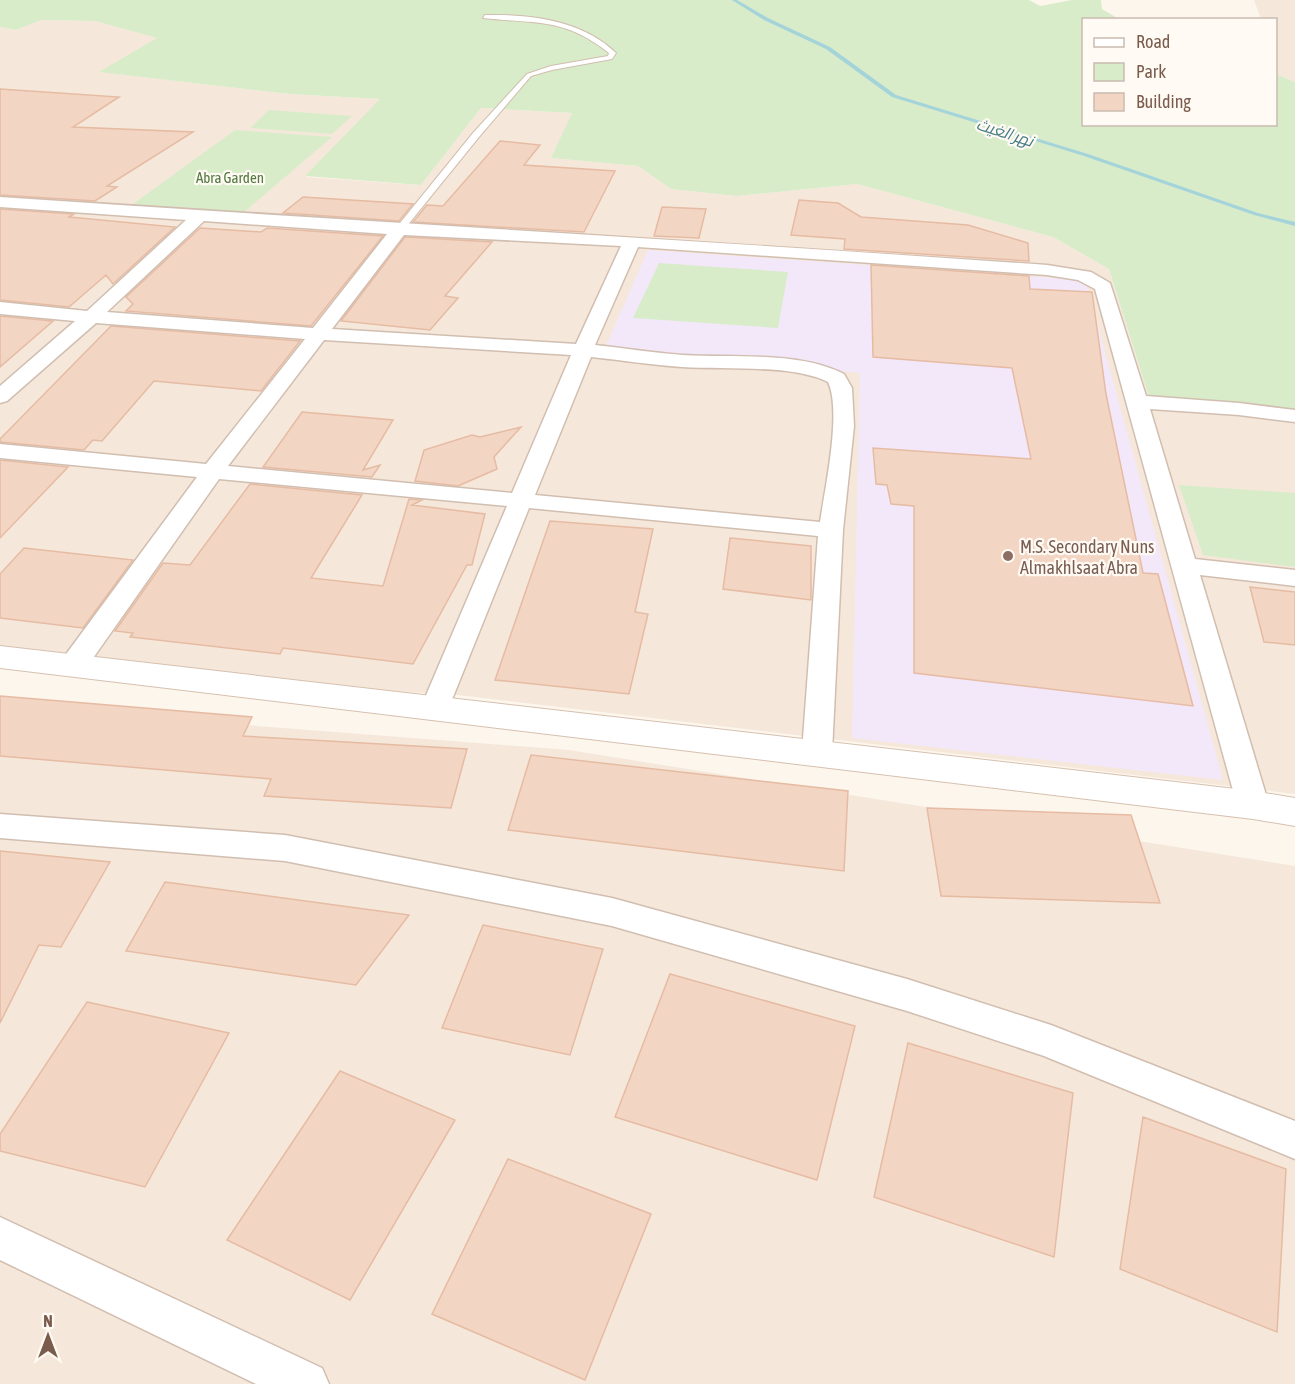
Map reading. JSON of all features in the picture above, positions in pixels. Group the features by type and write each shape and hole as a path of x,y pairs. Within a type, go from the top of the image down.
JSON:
{"main road":[{"path":"0,657 1254,804 1295,812"}],"street":[{"path":"0,202 399,230 632,242 1047,270 1087,277 1098,282 1104,287 1254,804"},
{"path":"0,397 92,317 199,217"},
{"path":"74,664 211,473 399,230"},
{"path":"435,707 583,351 632,242"},
{"path":"0,308 320,335 583,351 799,368 830,373 839,379 844,388 844,423 831,530 817,752"},
{"path":"1137,402 1239,409 1295,416"},
{"path":"0,451 211,473 831,530"},
{"path":"1185,566 1295,579"},
{"path":"0,826 285,848 612,912 907,995 1051,1042 1295,1140"},
{"path":"0,1238 306,1384"}],"lane":[{"path":"399,230 476,135 529,75 551,68 599,61 610,58 613,53 598,40 542,19 512,16 485,17"}],"shaded area":[{"path":"1254,0 1295,0 1295,82 1277,74 1277,18 1261,18"},
{"path":"41,20 95,21 158,38 101,72 289,94 381,99 306,177 421,185 481,108 572,113 552,158 638,166 671,189 736,196 857,184 1053,237 1109,269 1149,397 1295,412 1295,794 458,695 0,668 0,27 16,30"},
{"name":"M.S. Secondary Nuns Almakhlsaat Abra","path":"648,250 1085,280 1223,780 852,738 860,373 606,346"},
{"path":"0,706 569,750 1295,866 1295,1384 0,1384"}],"green space":[{"path":"0,0 1029,0 1040,6 1072,0 1101,0 1102,9 1117,18 1082,18 1082,126 1277,126 1277,74 1295,82 1295,412 1149,397 1109,269 1053,237 857,184 736,196 671,189 638,166 551,158 572,113 481,108 421,185 305,176 380,99 289,94 99,72 157,38 95,21 41,20 16,30 0,27"},
{"path":"269,110 352,116 332,134 250,128"},
{"name":"Abra Garden","path":"235,130 332,137 238,217 129,207"},
{"path":"659,263 788,272 778,328 633,318"},
{"path":"1179,485 1295,493 1295,567 1203,555"}],"building":[{"path":"0,89 119,97 73,127 193,132 107,186 117,187 95,201 0,195"},
{"path":"500,141 540,145 524,165 615,171 584,232 413,222 427,205 443,206"},
{"path":"303,197 413,204 399,221 283,213"},
{"path":"799,200 838,203 861,217 968,225 1028,243 1029,261 844,249 845,239 791,235"},
{"path":"662,207 706,209 699,238 654,236"},
{"path":"0,209 74,214 69,217 175,227 113,284 106,275 69,307 0,300"},
{"path":"200,228 261,232 267,228 383,236 311,326 126,311 133,304 126,297"},
{"path":"405,237 492,242 445,296 458,298 430,330 341,321"},
{"path":"871,265 1029,276 1030,289 1092,292 1106,394 1143,573 1158,574 1193,706 914,673 914,506 891,504 887,485 876,484 873,448 1031,459 1012,368 873,357"},
{"path":"0,316 53,321 0,367"},
{"path":"111,326 300,341 261,391 154,381 102,441 93,440 84,450 0,442 0,439"},
{"path":"302,412 393,420 363,470 380,465 372,477 263,467"},
{"path":"521,427 494,457 497,469 458,486 415,481 424,450 472,435 480,437"},
{"path":"0,460 68,467 0,538"},
{"path":"250,484 362,495 311,578 383,586 409,499 422,500 412,505 485,514 472,565 467,565 413,664 283,648 280,654 130,637 133,633 115,631 163,563 190,565"},
{"path":"550,521 653,529 635,612 648,614 629,694 495,680"},
{"path":"730,538 811,546 811,600 723,589"},
{"path":"24,548 133,560 83,628 0,618 0,574"},
{"path":"1250,587 1295,592 1295,645 1264,642"},
{"path":"0,696 252,717 243,736 467,749 451,808 264,796 271,779 0,756"},
{"path":"531,755 848,791 844,871 508,830"},
{"path":"927,808 1131,815 1160,903 941,896"},
{"path":"0,851 110,862 61,947 39,945 0,1023"},
{"path":"165,882 409,915 356,985 126,951"},
{"path":"483,925 603,949 570,1055 442,1028"},
{"path":"670,974 855,1026 817,1180 615,1117"},
{"path":"87,1002 229,1033 145,1187 0,1151 0,1134"},
{"path":"908,1043 1073,1093 1054,1257 874,1197"},
{"path":"340,1071 455,1120 350,1300 227,1240"},
{"path":"1143,1117 1286,1169 1277,1332 1120,1269"},
{"path":"508,1159 651,1214 585,1380 432,1314"}],"waterway":[{"name":"نهر الغيث","path":"734,0 766,19 828,48 894,96 1086,155 1256,214 1295,224"}],"place":[{"name":"M.S. Secondary Nuns Almakhlsaat Abra","path":"1008,556"}]}
